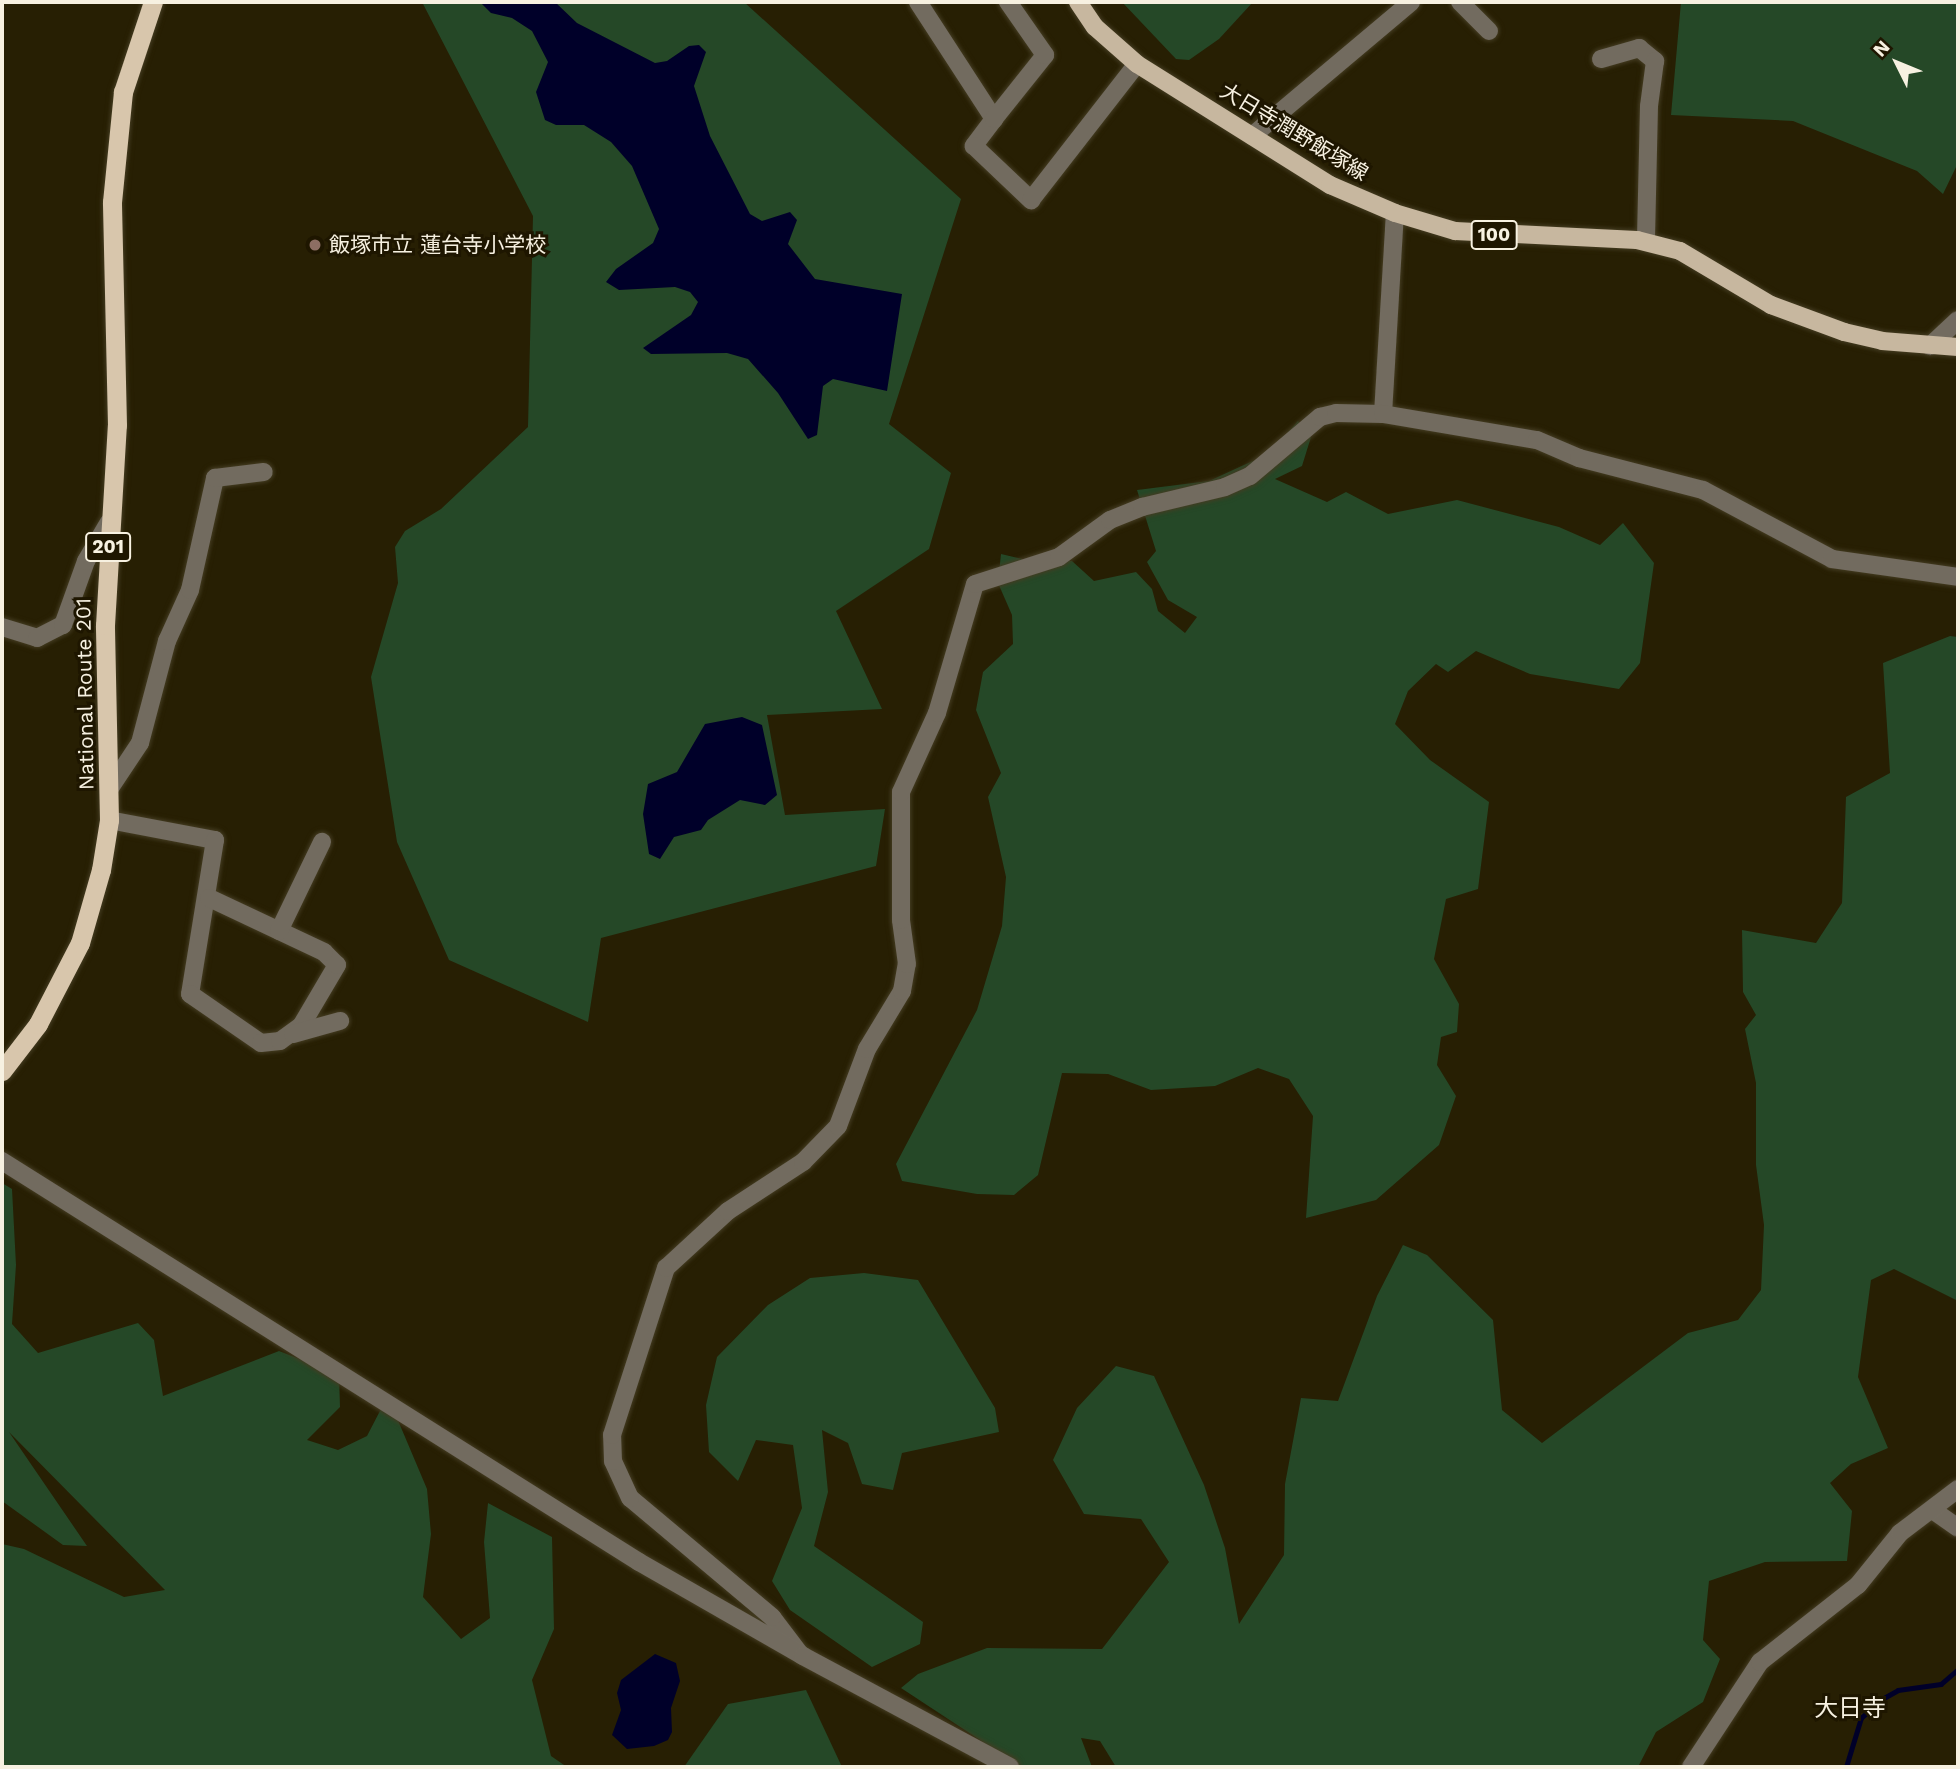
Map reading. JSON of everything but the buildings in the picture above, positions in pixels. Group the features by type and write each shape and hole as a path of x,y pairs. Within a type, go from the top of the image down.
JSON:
{"highway":[{"name":"National Route 201","path":"2,1071 38,1024 80,943 102,870 109,820 110,788 104,625 117,425 111,202 123,92 153,2"}],"main road":[{"name":"大日寺潤野飯塚線","path":"1078,2 1095,27 1138,64 1330,185 1395,213 1455,231 1646,242 1680,251 1800,318 1882,341 1958,347"}],"street":[{"path":"918,2 994,119"},
{"path":"1008,2 1045,55 974,146 1031,200 1138,64"},
{"path":"1252,136 1411,2"},
{"path":"1460,2 1489,30"},
{"path":"1601,59 1639,48 1655,61 1649,106 1646,242"},
{"path":"1383,414 1395,213"},
{"path":"1930,346 1958,320"},
{"path":"803,1656 772,1617 630,1498 613,1461 612,1435 666,1268 728,1211 803,1162 838,1126 867,1049 902,991 908,964 901,920 901,792 937,713 975,584 1059,558 1110,520 1142,507 1225,487 1250,476 1320,418 1336,413 1383,414 1537,440 1579,458 1703,490 1832,559 1958,577"},
{"path":"110,788 140,743 167,641 190,590 215,478 264,472"},
{"path":"2,627 37,638 63,625 86,561 109,522"},
{"path":"109,820 215,840 209,898 190,994 261,1043 340,1021"},
{"path":"279,931 322,842"},
{"path":"209,898 324,952 337,965 301,1026 289,1035"},
{"path":"2,1161 498,1475 803,1656 1010,1767"},
{"path":"1691,1767 1760,1662 1858,1585 1900,1534 1934,1511 1958,1489"},
{"path":"1934,1511 1958,1528"}],"green space":[{"path":"422,2 744,2 961,199 889,424 951,473 929,549 836,611 882,709 767,715 785,815 885,809 876,866 601,938 588,1022 449,960 397,842 371,677 398,583 395,547 405,531 441,509 528,427 533,216"},
{"path":"1122,2 1253,2 1219,39 1189,60 1176,59"},
{"path":"1681,2 1958,2 1958,163 1943,194 1917,171 1793,121 1671,115"},
{"path":"1298,421 1311,437 1302,466 1275,479 1327,502 1346,492 1388,514 1457,500 1559,527 1600,545 1623,523 1654,563 1640,663 1619,689 1530,674 1476,651 1448,672 1436,664 1408,691 1395,724 1430,760 1489,802 1478,889 1446,899 1434,959 1459,1004 1457,1032 1441,1037 1437,1065 1456,1096 1439,1145 1376,1200 1306,1218 1313,1116 1289,1079 1258,1068 1215,1086 1151,1090 1108,1074 1062,1073 1038,1175 1014,1195 977,1194 902,1181 896,1164 977,1010 1002,926 1006,877 988,797 1001,773 976,710 983,672 1013,644 1012,615 998,583 1001,554 1027,560 1072,561 1094,581 1136,572 1152,589 1158,611 1185,633 1197,617 1168,600 1147,562 1156,551 1137,490 1209,481 1268,454"},
{"path":"1950,636 1958,637 1958,1301 1894,1269 1871,1280 1858,1377 1888,1448 1851,1464 1830,1483 1852,1511 1847,1561 1765,1562 1709,1581 1703,1640 1720,1659 1703,1702 1656,1732 1638,1767 1116,1767 1100,1741 1081,1738 1092,1767 1021,1767 901,1688 918,1674 987,1648 1102,1649 1169,1562 1141,1519 1084,1514 1053,1460 1077,1408 1116,1366 1154,1376 1204,1485 1225,1548 1239,1624 1284,1555 1285,1484 1301,1398 1338,1401 1377,1296 1403,1245 1427,1255 1493,1320 1502,1410 1542,1443 1688,1333 1738,1320 1761,1290 1764,1225 1756,1165 1756,1083 1745,1029 1756,1015 1743,992 1742,930 1816,943 1842,903 1846,797 1890,773 1883,663"},
{"path":"2,1183 12,1189 16,1265 12,1324 38,1353 138,1323 154,1340 163,1396 279,1351 339,1374 340,1407 307,1440 338,1450 367,1436 382,1407 397,1418 427,1489 431,1534 423,1597 461,1639 490,1618 484,1542 488,1503 552,1537 554,1629 532,1680 551,1756 567,1767 2,1767 2,1544 24,1549 124,1597 165,1590 9,1432 87,1546 63,1545 2,1501"},
{"path":"864,1273 918,1280 995,1408 999,1432 902,1453 893,1490 862,1484 848,1443 822,1430 828,1492 814,1546 923,1622 920,1644 872,1667 790,1610 772,1581 802,1508 793,1445 756,1440 738,1481 709,1452 706,1405 717,1357 768,1305 810,1278"},
{"path":"806,1690 842,1767 684,1767 728,1704"}],"water":[{"path":"480,2 555,2 577,23 655,63 667,61 689,46 699,45 706,52 694,86 710,136 750,214 762,221 790,212 797,220 788,244 815,279 902,294 887,391 833,379 823,386 817,435 808,439 778,393 748,359 727,353 651,354 643,348 691,315 698,302 690,292 675,287 619,290 606,282 616,269 653,243 659,229 632,166 611,142 584,125 556,125 545,120 536,92 548,62 532,31 512,18 491,13"},
{"path":"742,717 762,725 777,795 765,805 740,800 708,820 701,830 674,837 660,859 649,854 643,814 648,784 677,772 705,724"},
{"path":"655,1654 676,1663 680,1681 671,1708 672,1732 668,1740 654,1746 627,1749 612,1735 621,1710 617,1693 621,1680"}],"waterway":[{"path":"1846,1767 1861,1718 1882,1699 1898,1690 1941,1684 1958,1669"}],"place":[{"name":"飯塚市立 蓮台寺小学校","path":"315,245"}],"district":[{"name":"大日寺","path":"1850,1709"}]}
